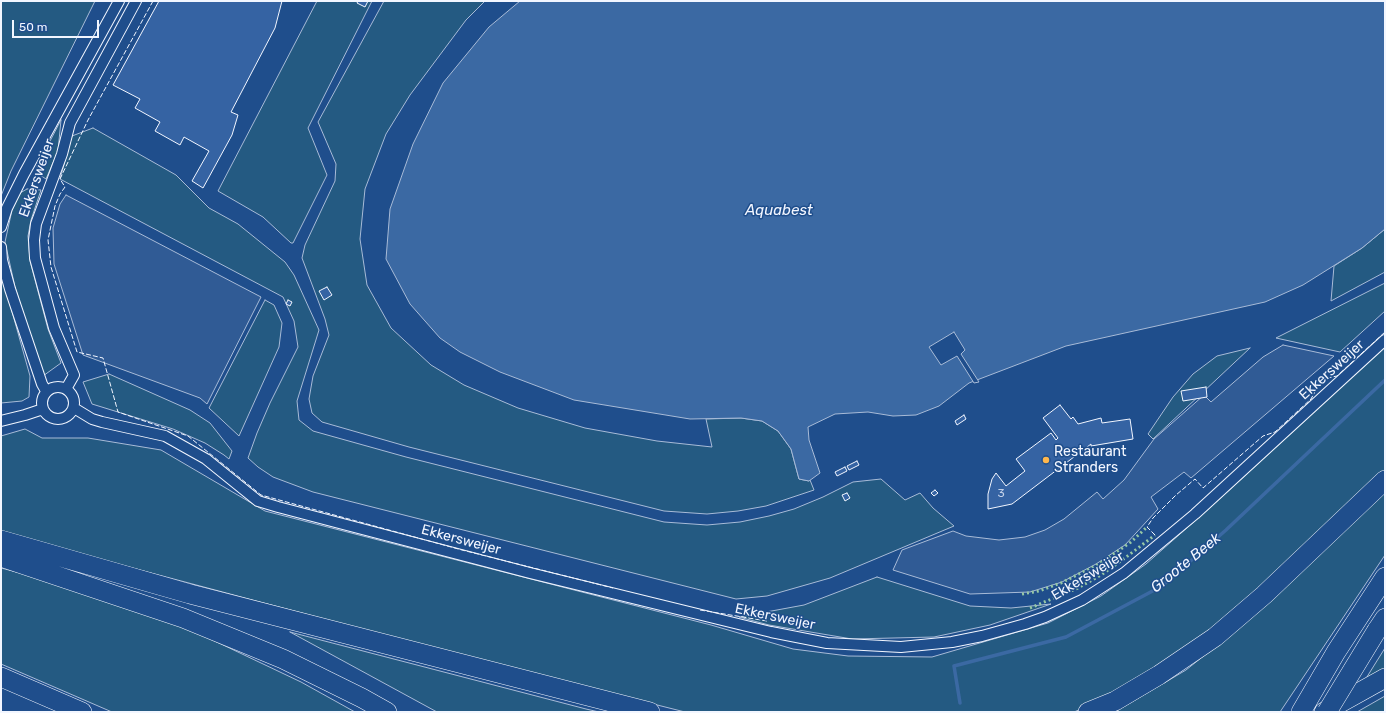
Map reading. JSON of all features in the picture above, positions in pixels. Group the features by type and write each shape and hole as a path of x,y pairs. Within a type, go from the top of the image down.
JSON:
{"highway":[{"path":"1088,712 1115,701 1159,676 1215,637 1264,595 1385,480"},
{"path":"1,540 190,594 650,712"},
{"path":"1,557 183,618 283,659 387,712"},
{"path":"1301,712 1336,652 1385,577"},
{"path":"1325,712 1381,624"},
{"path":"1325,712 1385,678"},
{"path":"8,680 53,712"},
{"path":"8,680 82,712"}],"street":[{"name":"Ekkersweijer","path":"1,227 6,208 119,1"},
{"name":"Ekkersweijer","path":"66,389 74,375 54,328 35,258 34,240 36,224 62,154 70,122 136,1"},
{"path":"1,247 2,260 10,289 42,384 46,391"},
{"name":"Ekkersweijer","path":"74,408 92,419 165,436 206,459 258,501 278,507 522,571 772,632 827,643 902,647 952,642 982,636 1025,624 1045,617 1082,600 1124,574 1195,514 1385,340"},
{"path":"54,386 63,387 66,389 75,400 72,412 66,417 58,419 49,416 43,409 42,402 46,391 54,386"},
{"path":"1,421 43,409"}],"shaded area":[{"path":"1,1 95,1 11,171 1,196"},
{"path":"317,1 372,1 308,128 327,175 293,243 291,243 263,217 218,191"},
{"path":"384,1 485,1 466,20 410,95 386,134 365,189 360,239 367,285 391,328 431,365 464,385 518,408 585,428 657,441 712,447 706,419 741,418 762,421 778,431 791,449 799,479 810,480 814,490 766,506 738,511 707,514 664,511 409,447 322,422 312,413 309,399 313,376 329,335 325,319 302,258 305,245 335,181 336,164 318,122"},
{"path":"61,120 58,151 46,179 40,175 37,166"},
{"path":"93,128 176,175 209,208 238,224 285,262 294,275 319,330 297,401 299,420 313,431 406,457 664,522 707,525 740,522 794,509 853,482 881,479 905,500 920,493 933,508 954,526 830,578 767,596 736,599 313,492 273,477 248,458 270,403 298,347 294,321 283,297 60,179 72,136"},
{"path":"27,189 41,190 31,220 28,236 30,261 48,329 61,363 43,376 15,287 5,242 12,210 20,193"},
{"path":"66,195 261,297 207,404 200,398 83,355 54,264 53,228 60,204"},
{"path":"1385,229 1385,272 1331,301 1334,266 1362,248"},
{"path":"1,272 30,376 29,397 22,401 1,403"},
{"path":"1385,283 1385,311 1340,352 1276,338"},
{"path":"265,300 274,305 282,323 279,347 239,436 209,408"},
{"path":"1283,345 1334,356 1191,478 1184,472 1151,497 1158,509 1125,545 1096,564 1062,582 1030,592 970,594 893,570 902,550 953,531 966,536 999,540 1025,537 1045,530 1064,519 1097,492 1103,499 1124,480 1154,439 1204,395 1211,402 1263,357"},
{"path":"1385,347 1385,474 1212,634 1112,696 1074,712 685,712 463,656 1,533 1,436 25,429 42,438 88,438 161,450 265,511 711,625 793,649 848,656 932,657 1048,623 1101,596 1146,564 1214,504"},
{"path":"1250,348 1153,439 1148,434 1173,397 1193,374 1217,356"},
{"path":"109,374 190,410 210,423 232,451 229,459 205,443 173,429 92,404 83,382"},
{"path":"1385,493 1385,555 1280,712 1115,712 1186,670 1236,630"},
{"path":"1,568 40,578 181,625 301,682 355,712 112,712 1,664"},
{"path":"877,577 970,606 1011,608 1051,604 990,625 934,637 852,639 769,625 739,617 804,605"},
{"path":"290,632 586,709 599,712 437,712"},
{"path":"1385,648 1385,670 1365,680"},
{"path":"1385,696 1385,712 1357,712"}],"water":[{"name":"Aquabest","path":"520,1 1385,1 1385,229 1362,248 1303,285 1265,302 1066,346 969,383 939,406 916,415 893,416 868,412 835,414 808,427 809,440 820,473 809,481 799,479 791,449 778,431 762,421 741,418 690,419 574,400 500,372 460,352 440,338 410,304 386,259 390,209 413,144 443,83 489,27"}],"pier":[{"path":"954,332 965,350 961,354 979,382 974,383 957,356 941,365 929,347"}],"building":[{"path":"159,1 282,1 275,28 231,112 238,115 232,135 203,188 192,181 209,151 184,137 180,145 155,131 160,122 135,108 140,99 113,85"},
{"path":"358,1 368,1 365,7 357,3"},
{"path":"327,287 332,295 324,300 319,291"},
{"path":"288,300 292,302 290,306 286,304"},
{"path":"1206,387 1207,397 1183,401 1181,391"},
{"path":"1060,405 1071,419 1073,417 1078,424 1101,418 1102,423 1130,419 1133,439 1091,446 1091,444 1012,504 988,509 988,494 992,479 996,473 1006,486 1025,471 1016,459 1051,433 1056,440 1058,438 1043,418"},
{"path":"964,415 966,419 957,425 955,421"},
{"path":"857,461 859,465 849,470 847,466"},
{"path":"845,467 847,471 837,476 835,472"},
{"path":"935,490 938,493 934,496 931,493"},
{"path":"847,493 850,498 845,501 842,495"}],"waterway":[{"name":"Groote Beek","path":"960,703 954,666 1066,637 1162,586 1226,530 1385,380"}],"hedge":[{"path":"1022,594 1039,591 1061,583 1099,564 1131,542 1147,527"},
{"path":"1030,608 1078,588 1101,575 1155,535"}],"fence":[{"path":"153,1 88,120 60,179 65,187 55,206 48,240 51,267 77,352 103,358 118,412 188,436 261,495 462,550 613,588"},
{"path":"1155,535 1147,527 1153,518 1176,495 1195,479 1203,488 1263,436 1275,432 1311,399 1318,386 1327,378 1337,376 1385,332"},
{"path":"700,610 767,621"}],"place":[{"name":"Restaurant Stranders","path":"1046,460"}]}
